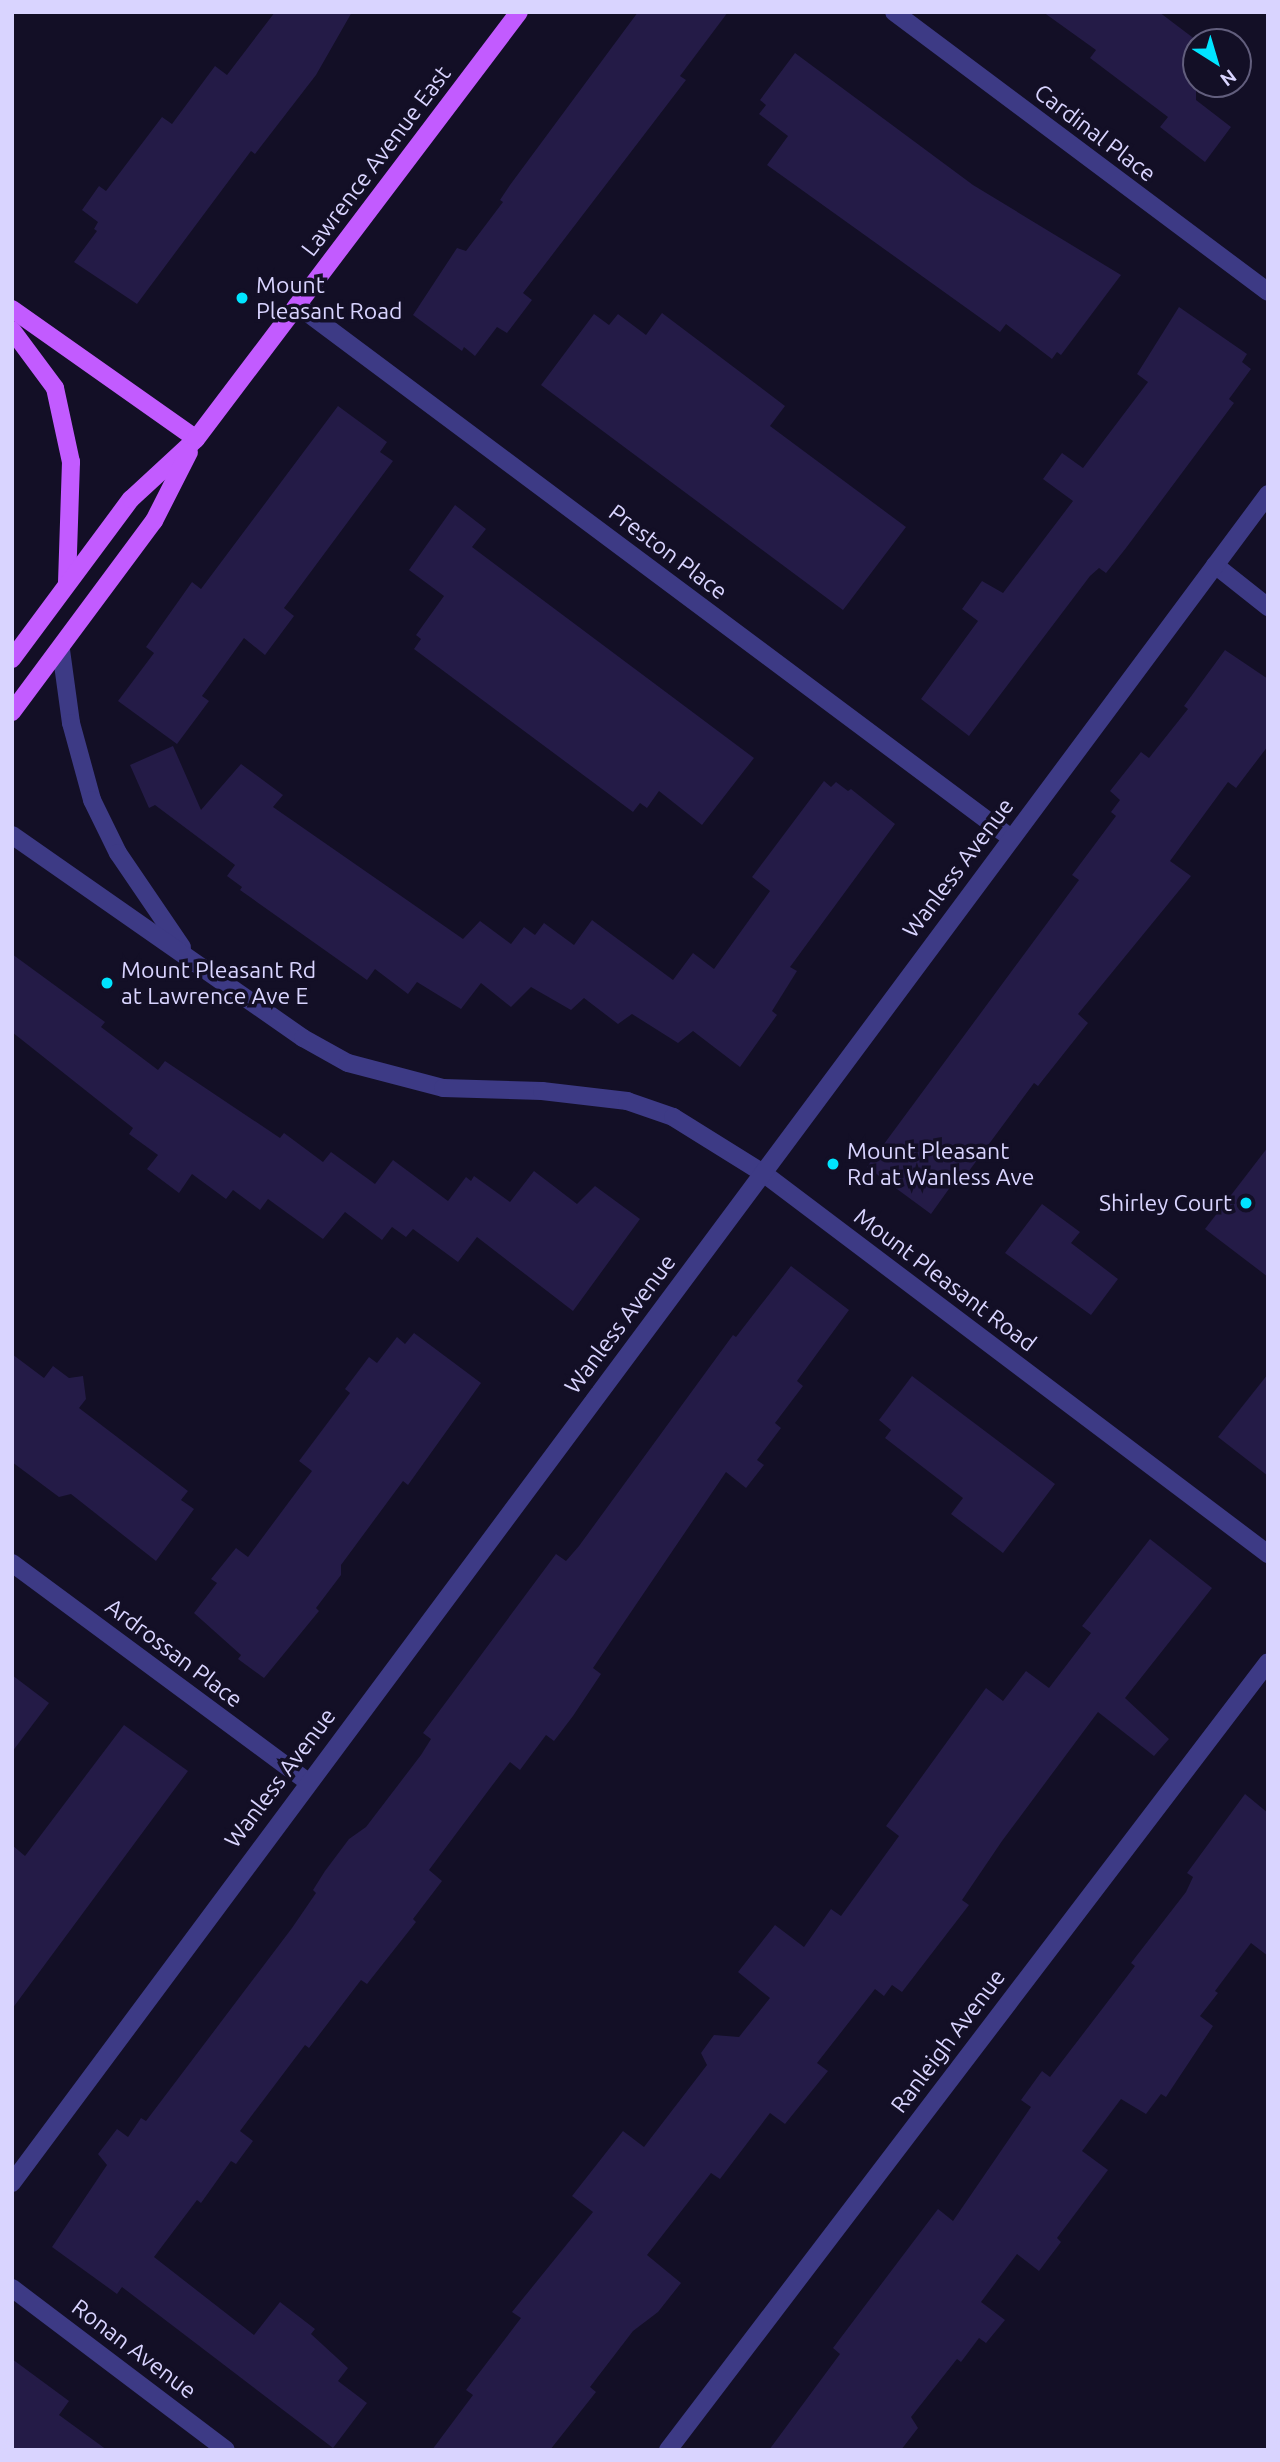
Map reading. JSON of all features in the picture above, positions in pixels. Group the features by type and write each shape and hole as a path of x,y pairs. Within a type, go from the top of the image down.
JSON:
{"main road":[{"name":"Lawrence Avenue East","path":"12,659 131,499 196,439 519,12"},
{"path":"12,309 196,439"},
{"path":"12,330 55,388 61,413 71,462 67,583"},
{"name":"Lawrence Avenue East","path":"12,712 155,521 196,439"}],"street":[{"name":"Cardinal Place","path":"894,12 1268,292"},
{"name":"Preston Place","path":"297,305 1011,838"},
{"name":"Wanless Avenue","path":"12,2183 307,1781 1268,494"},
{"path":"1214,565 1268,607"},
{"path":"61,650 71,723 92,800 118,853 188,956"},
{"name":"Mount Pleasant Road","path":"12,835 303,1038 348,1063 443,1088 542,1091 626,1101 673,1117 763,1173 1268,1554"},
{"name":"Ardrossan Place","path":"12,1563 307,1781"},
{"name":"Ranleigh Avenue","path":"668,2450 1268,1662"},
{"name":"Ronan Avenue","path":"12,2287 226,2450"}],"building":[{"path":"275,12 352,12 316,75 255,154 251,151 137,304 74,262 97,231 94,229 98,222 82,210 99,186 106,191 162,117 172,124 215,66 227,75"},
{"path":"638,12 728,12 680,76 686,80 523,293 532,300 507,333 497,327 475,356 464,347 462,351 413,315 457,248 466,251 503,202 500,200 510,185"},
{"path":"1043,12 1159,12 1182,29 1182,98 1196,98 1231,127 1205,162 1160,127 1168,117 1090,58 1096,50"},
{"path":"795,53 973,185 1121,275 1061,355 1057,352 1052,359 1006,324 1000,332 767,165 788,136 759,114 766,105 760,100"},
{"path":"1179,307 1247,354 1242,362 1251,369 1229,399 1234,403 1126,548 1106,573 1099,568 1090,576 969,736 921,699 978,621 962,609 982,581 1003,593 1073,501 1043,479 1062,453 1083,468 1148,382 1137,374"},
{"path":"662,313 785,406 770,426 906,527 843,610 541,385 594,314 609,325 618,314 646,335"},
{"path":"338,406 387,442 380,452 393,461 284,608 294,616 265,655 244,638 202,696 209,701 177,744 118,701 154,653 146,647 192,582 201,589"},
{"path":"455,505 486,529 472,547 754,758 702,825 659,791 647,808 640,803 633,812 414,649 421,639 416,635 444,596 409,570"},
{"path":"1225,650 1268,679 1268,746 1236,788 1228,782 1170,861 1191,876 1078,1014 1088,1023 1038,1086 1034,1083 966,1175 961,1172 931,1214 867,1167 1079,880 1072,875 1116,816 1111,812 1120,800 1110,791 1141,752 1149,758 1188,709 1184,706"},
{"path":"173,746 201,810 241,764 283,795 273,807 463,939 480,921 511,944 524,927 535,935 544,923 574,945 592,920 673,980 693,953 714,969 770,891 752,877 824,781 831,787 836,782 848,791 851,789 895,824 790,967 797,971 772,1011 777,1015 740,1067 693,1031 678,1043 632,1014 618,1024 584,998 571,1010 531,987 511,1007 481,983 461,1009 417,982 408,994 375,969 367,980 240,890 242,887 227,876 235,865 155,805 149,808 130,765"},
{"path":"12,954 105,1022 101,1027 158,1070 165,1061 280,1138 284,1133 323,1162 331,1152 375,1184 393,1160 448,1201 466,1177 471,1181 474,1176 510,1202 534,1171 577,1204 595,1186 640,1219 573,1311 477,1237 458,1262 413,1229 406,1237 392,1227 382,1240 345,1212 323,1239 268,1199 260,1210 233,1190 226,1199 192,1174 179,1193 147,1169 158,1155 129,1134 133,1128 12,1032"},
{"name":"Shirley Court","path":"1268,1147 1268,1277 1205,1229"},
{"path":"1042,1204 1080,1232 1071,1243 1118,1279 1091,1315 1005,1253"},
{"path":"791,1266 849,1310 797,1381 803,1386 775,1423 781,1428 757,1460 764,1465 746,1488 726,1472 593,1668 601,1674 573,1716 554,1741 546,1735 520,1770 510,1762 429,1870 442,1881 413,1919 416,1922 367,1984 361,1980 309,2048 305,2045 240,2131 253,2141 236,2164 231,2161 201,2203 197,2200 154,2257 254,2335 280,2302 315,2329 311,2334 348,2368 338,2381 367,2403 333,2448 122,2287 117,2294 52,2247 107,2165 98,2154 117,2129 128,2137 141,2118 146,2121 292,1928 316,1893 313,1890 325,1871 349,1839 366,1827 421,1755 431,1739 423,1733 556,1554 566,1561 579,1546 733,1335 736,1337"},
{"path":"414,1333 481,1383 408,1485 403,1481 341,1565 341,1575 316,1608 319,1611 264,1678 238,1659 241,1655 194,1613 217,1583 211,1579 236,1548 248,1557 312,1471 299,1461 350,1393 345,1389 369,1357 377,1363 397,1337 405,1344"},
{"path":"12,1354 44,1378 53,1366 69,1378 83,1376 86,1399 79,1408 188,1491 181,1500 194,1509 156,1561 71,1494 59,1497 12,1462"},
{"path":"1268,1374 1268,1476 1218,1437"},
{"path":"912,1376 1055,1484 1003,1553 951,1514 963,1498 885,1438 891,1430 879,1420"},
{"path":"1150,1539 1212,1588 1125,1698 1169,1739 1154,1756 1098,1712 1002,1841 962,1900 969,1905 902,1992 892,1985 884,1996 875,1989 817,2063 828,2071 785,2124 770,2113 720,2179 711,2173 647,2255 681,2283 658,2312 633,2331 590,2387 596,2392 550,2450 432,2450 473,2395 466,2390 521,2318 512,2312 593,2212 572,2196 623,2131 644,2147 707,2065 701,2053 714,2035 739,2037 770,1998 738,1972 775,1925 804,1947 831,1909 841,1916 899,1836 886,1826 986,1688 1003,1701 1026,1671 1049,1688 1091,1633 1082,1626"},
{"path":"12,1675 49,1703 12,1752"},
{"path":"124,1725 188,1771 12,2009 12,1845 25,1856"},
{"path":"1245,1794 1268,1813 1268,1956 1251,1943 1215,1991 1218,1993 1200,2016 1213,2026 1166,2097 1161,2094 1146,2114 1121,2099 1082,2151 1108,2170 1057,2238 1061,2242 1039,2271 1017,2254 981,2302 1005,2320 986,2343 979,2338 961,2362 957,2359 911,2417 918,2428 901,2450 769,2450 840,2354 833,2348 938,2209 953,2221 1031,2107 1021,2100 1042,2071 1050,2077 1135,1966 1131,1963 1186,1892 1193,1877 1187,1873"},
{"path":"12,2359 69,2401 59,2415 107,2450 12,2450"}],"place":[{"name":"Mount Pleasant Road","path":"242,298"},
{"name":"Mount Pleasant Rd at Lawrence Ave E","path":"107,983"},
{"name":"Mount Pleasant Rd at Wanless Ave","path":"833,1164"},
{"name":"Shirley Court","path":"1246,1203"}]}
